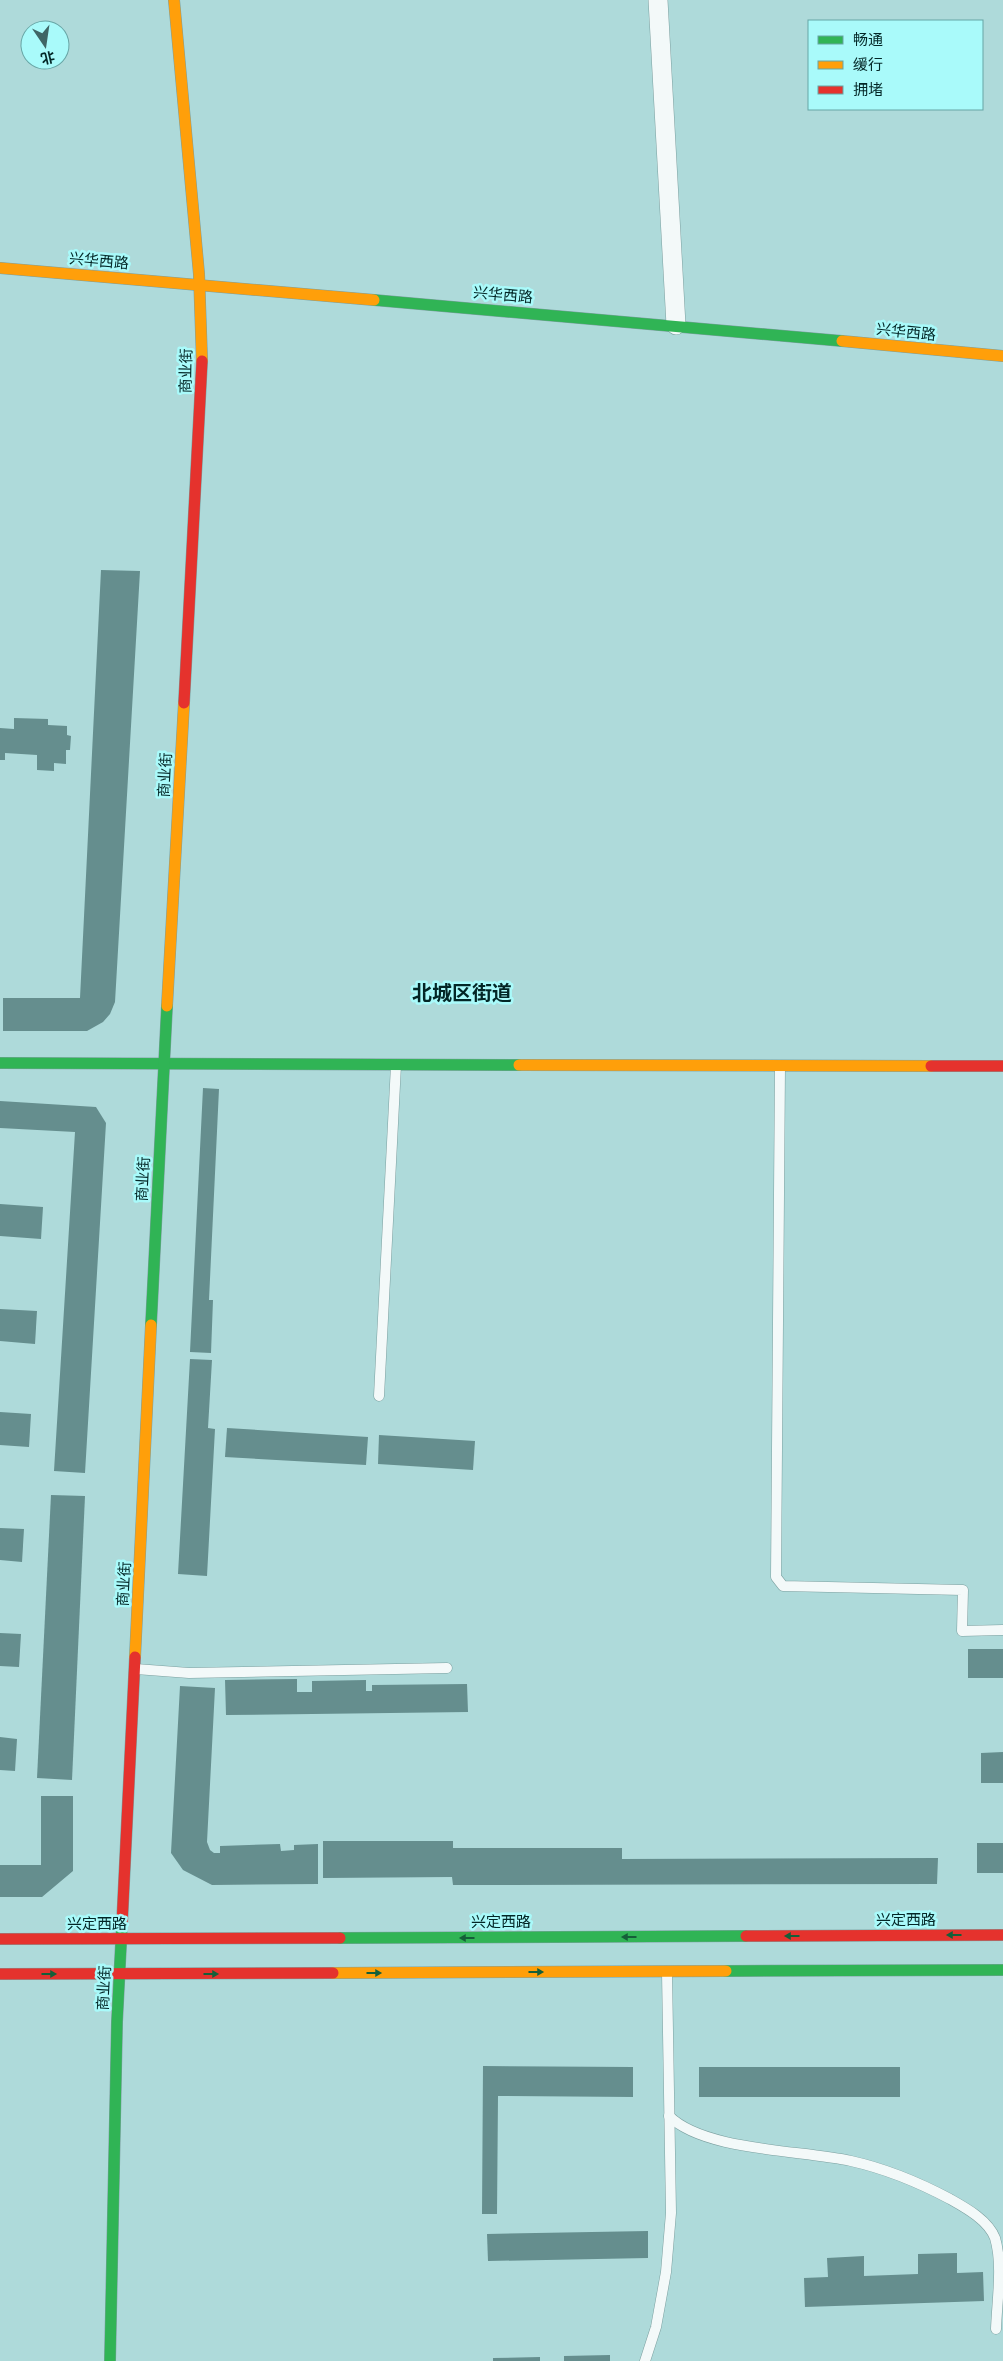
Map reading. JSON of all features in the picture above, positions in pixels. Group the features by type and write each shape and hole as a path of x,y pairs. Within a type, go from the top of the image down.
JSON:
{"street":[{"name":"商业街","path":"110,2361 120,1974 134,1669 164,1063 202,373 199,284 174,0"},
{"path":"658,0 676,325"},
{"name":"兴华西路","path":"0,268 676,325 1003,356"},
{"path":"0,1063 1003,1066"},
{"name":"兴定西路","path":"0,1938 1003,1935"},
{"path":"0,1974 1003,1970"}],"lane":[{"path":"378,1396 396,1064"},
{"path":"780,1065 776,1577 783,1586 963,1590 962,1631 1003,1630"},
{"path":"134,1669 189,1673 447,1668"},
{"path":"646,2361 656,2327 666,2272 671,2213 667,1971"},
{"path":"670,2116 676,2122 697,2134 724,2141 852,2161 903,2175 956,2203 981,2219 994,2237 999,2259 996,2329"}],"building":[{"path":"101,570 140,571 115,1002 110,1014 103,1022 87,1031 3,1031 3,998 80,998"},
{"path":"14,718 48,719 48,725 67,726 67,735 71,736 70,750 66,750 66,764 54,763 54,771 37,770 37,755 5,753 5,760 0,760 0,728 14,729"},
{"path":"203,1088 219,1089 209,1300 213,1300 211,1353 190,1352"},
{"path":"0,1101 96,1107 106,1123 85,1473 54,1471 75,1132 0,1128"},
{"path":"0,1204 43,1207 41,1239 0,1236"},
{"path":"0,1309 37,1311 35,1344 0,1341"},
{"path":"190,1359 212,1360 208,1428 215,1429 207,1576 178,1574"},
{"path":"0,1412 31,1414 29,1447 0,1445"},
{"path":"227,1428 368,1437 366,1465 225,1457"},
{"path":"379,1435 475,1441 473,1470 378,1464"},
{"path":"51,1495 85,1496 72,1780 37,1778"},
{"path":"0,1528 24,1529 22,1562 0,1560"},
{"path":"0,1633 21,1634 19,1667 0,1666"},
{"path":"968,1649 1003,1649 1003,1678 968,1678"},
{"path":"297,1679 297,1692 312,1692 312,1681 366,1680 366,1691 372,1691 372,1685 467,1684 468,1712 226,1715 225,1680"},
{"path":"180,1686 215,1688 207,1842 210,1850 214,1853 220,1853 220,1846 280,1844 281,1851 294,1850 294,1845 318,1844 318,1884 212,1885 183,1870 171,1853"},
{"path":"0,1737 17,1739 15,1771 0,1770"},
{"path":"1003,1752 1003,1783 981,1783 981,1753"},
{"path":"41,1796 73,1796 73,1871 42,1897 0,1897 0,1865 41,1865"},
{"path":"323,1841 453,1841 453,1848 622,1848 622,1859 938,1858 937,1884 453,1885 452,1877 323,1878"},
{"path":"977,1843 1003,1843 1003,1873 977,1873"},
{"path":"483,2066 633,2067 633,2097 498,2096 497,2214 482,2214"},
{"path":"699,2067 900,2067 900,2097 699,2097"},
{"path":"648,2231 648,2258 488,2261 487,2234"},
{"path":"957,2253 957,2273 983,2272 984,2301 805,2307 804,2278 828,2277 827,2258 864,2256 864,2276 918,2274 918,2254"},
{"path":"610,2355 610,2361 564,2361 564,2356"},
{"path":"540,2357 540,2361 493,2361 493,2358"}],"traffic: fast":[{"path":"374,300 842,341"},
{"path":"151,1325 167,1006"},
{"path":"0,1063 519,1065"},
{"path":"110,2361 117,2022 122,1924"},
{"path":"340,1938 746,1936"},
{"path":"726,1971 1003,1970"}],"traffic: slow":[{"path":"174,0 199,274 202,361"},
{"path":"0,268 374,300"},
{"path":"842,341 1003,356"},
{"path":"167,1006 184,703"},
{"path":"519,1065 931,1066"},
{"path":"135,1657 151,1325"},
{"path":"333,1973 726,1971"}],"traffic: jam":[{"path":"184,703 202,361"},
{"path":"931,1066 1003,1066"},
{"path":"122,1924 135,1657"},
{"path":"746,1936 1003,1935"},
{"path":"0,1939 340,1938"},
{"path":"0,1974 333,1973"}],"district":[{"name":"北城区街道","path":"462,993"}]}
